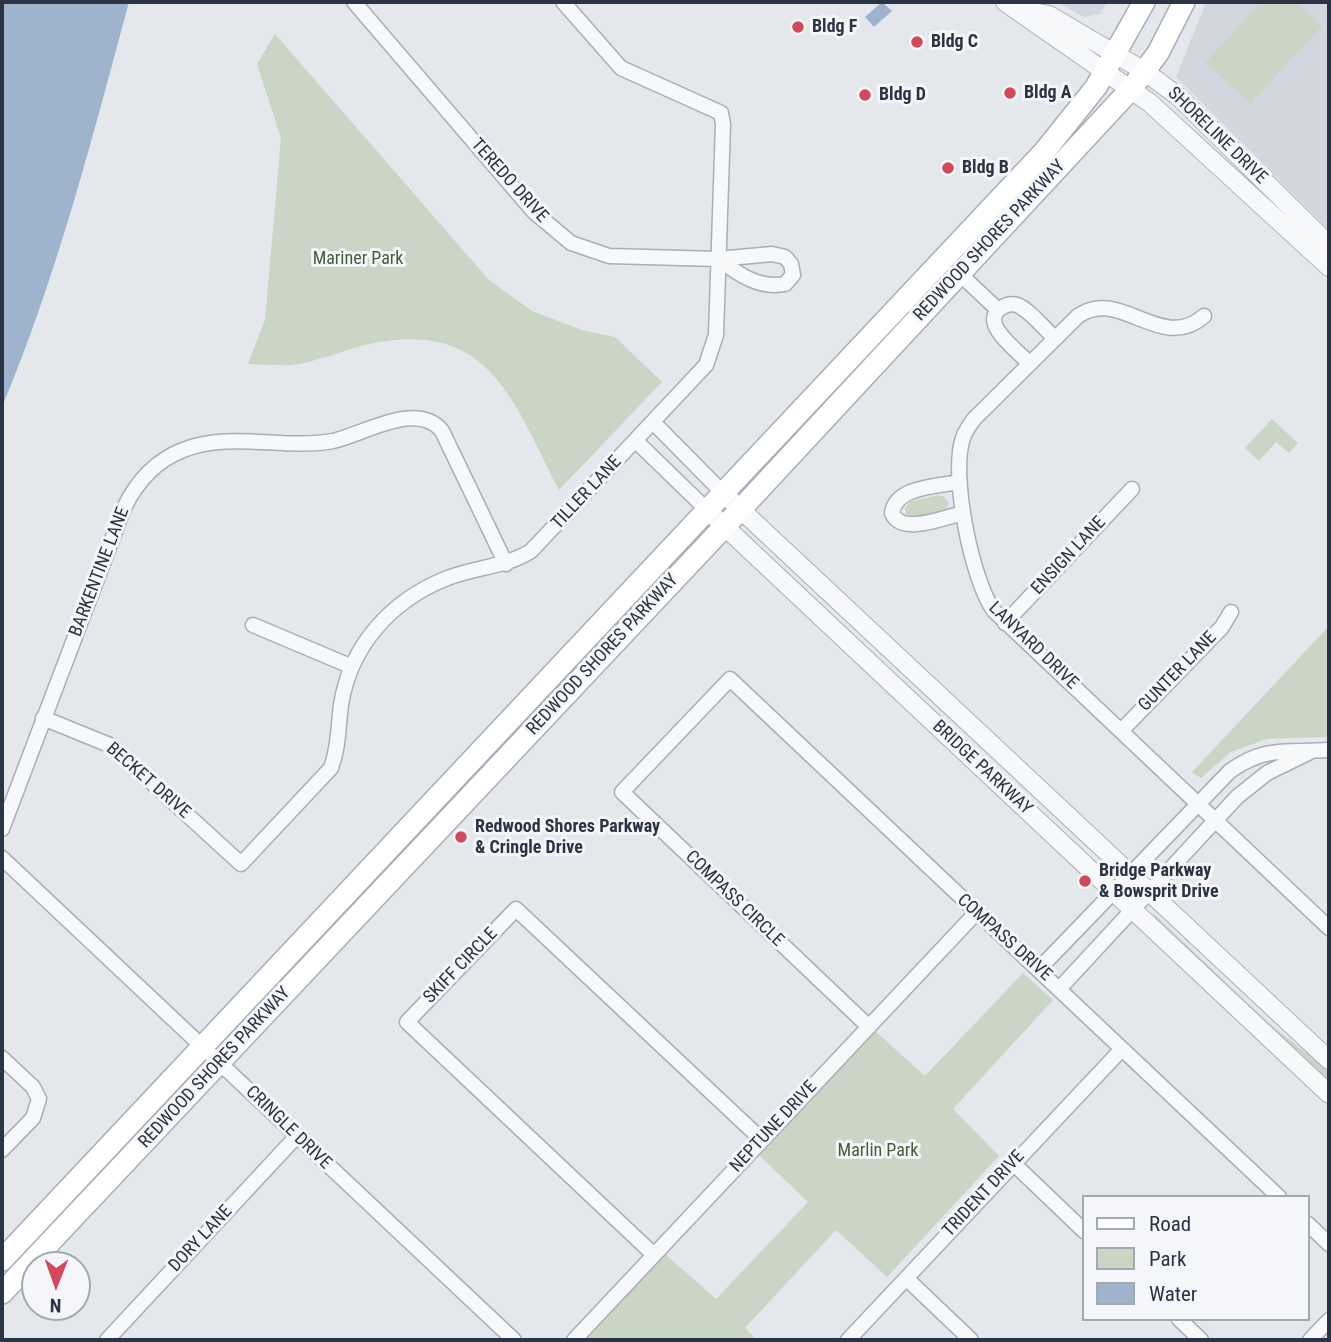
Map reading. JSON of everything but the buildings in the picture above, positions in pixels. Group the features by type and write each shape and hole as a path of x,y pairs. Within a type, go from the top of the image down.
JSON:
{"main road":[{"name":"REDWOOD SHORES PARKWAY","path":"2,1260 1044,152 1110,61 1144,2"},
{"name":"REDWOOD SHORES PARKWAY","path":"2,1293 222,1063 1130,89 1158,53 1184,2"}],"street":[{"name":"TEREDO DRIVE","path":"354,2 534,212 560,235 583,249 609,256 718,259"},
{"name":"TILLER LANE","path":"241,864 331,768 351,666 361,646 385,619 410,597 453,576 506,564 540,543 710,358 716,335 723,124 721,113 621,68 563,2"},
{"path":"1011,5 1030,22 1110,61"},
{"name":"SHORELINE DRIVE","path":"1110,61 1144,71 1199,114 1223,143 1329,245"},
{"name":"SHORELINE DRIVE","path":"1110,61 1130,89 1216,160 1329,267"},
{"path":"960,274 998,310"},
{"path":"1029,363 995,328 994,318 998,310 1011,304 1020,307 1055,338"},
{"name":"LANYARD DRIVE","path":"1204,316 1190,326 1176,329 1110,309 1090,309 1055,338 974,419 963,437 958,482 964,513 981,592 1006,623 1329,928"},
{"name":"BARKENTINE LANE","path":"2,829 128,499 152,468 173,454 195,446 222,442 307,444 355,436 405,418 427,419 442,431 506,564"},
{"name":"BRIDGE PARKWAY","path":"653,422 740,510 1329,1060"},
{"name":"BRIDGE PARKWAY","path":"636,441 1329,1094"},
{"path":"958,482 905,494 895,502 892,513 897,521 907,525 964,513"},
{"name":"ENSIGN LANE","path":"1006,623 1132,489"},
{"name":"GUNTER LANE","path":"1122,730 1222,627 1231,612"},
{"path":"253,625 351,666"},
{"name":"COMPASS DRIVE","path":"730,679 975,914 1060,988 1277,1195"},
{"name":"COMPASS CIRCLE","path":"730,679 622,792 869,1027"},
{"name":"BECKET DRIVE","path":"43,719 112,746 241,864"},
{"path":"1039,970 1230,771 1250,758 1274,750 1329,750"},
{"path":"1060,988 1257,780 1311,751"},
{"name":"CRINGLE DRIVE","path":"2,858 514,1340"},
{"name":"SKIFF CIRCLE","path":"653,1254 407,1022 416,1012 516,909 762,1140"},
{"name":"NEPTUNE DRIVE","path":"573,1340 975,914"},
{"name":"TRIDENT DRIVE","path":"848,1340 1122,1049"},
{"path":"2,1058 33,1087 39,1099 33,1118 2,1150"},
{"name":"DORY LANE","path":"110,1339 296,1137"},
{"path":"1013,1163 1082,1229"},
{"path":"1310,1226 1329,1244"},
{"path":"906,1279 971,1340"},
{"path":"1310,1340 1329,1320"},
{"path":"1181,1321 1201,1340"}],"shaded area":[{"path":"1057,2 1107,2 1100,14 1084,17"},
{"path":"1206,2 1329,2 1329,230 1176,77"}],"green space":[{"path":"1261,2 1296,2 1322,26 1251,103 1205,63"},
{"name":"Mariner Park","path":"275,34 489,280 532,311 582,330 615,337 662,382 559,490 511,398 492,374 470,355 443,343 410,339 369,344 301,363 248,364 265,320 281,138 257,64"},
{"path":"1272,419 1298,443 1289,453 1276,442 1259,461 1245,448"},
{"path":"943,496 949,503 944,512 914,518 906,514 905,508 910,502"},
{"path":"1329,626 1329,737 1267,739 1231,752 1201,778 1192,772"},
{"path":"1155,915 1271,1025 1329,1071 1329,1085 1152,917"},
{"name":"Marlin Park","path":"1023,973 1053,1000 953,1109 999,1156 887,1277 836,1230 745,1328 757,1340 583,1340 664,1253 716,1299 808,1202 758,1154 874,1030 925,1076"}],"water":[{"path":"2,2 129,2 57,257 2,407"},
{"path":"882,2 892,11 874,27 865,17"}],"place":[{"name":"Bldg F","path":"798,27"},
{"name":"Bldg C","path":"917,42"},
{"name":"Bldg A","path":"1010,93"},
{"name":"Bldg D","path":"865,95"},
{"name":"Bldg B","path":"948,168"},
{"name":"Redwood Shores Parkway & Cringle Drive","path":"461,837"},
{"name":"Bridge Parkway & Bowsprit Drive","path":"1085,881"}]}
